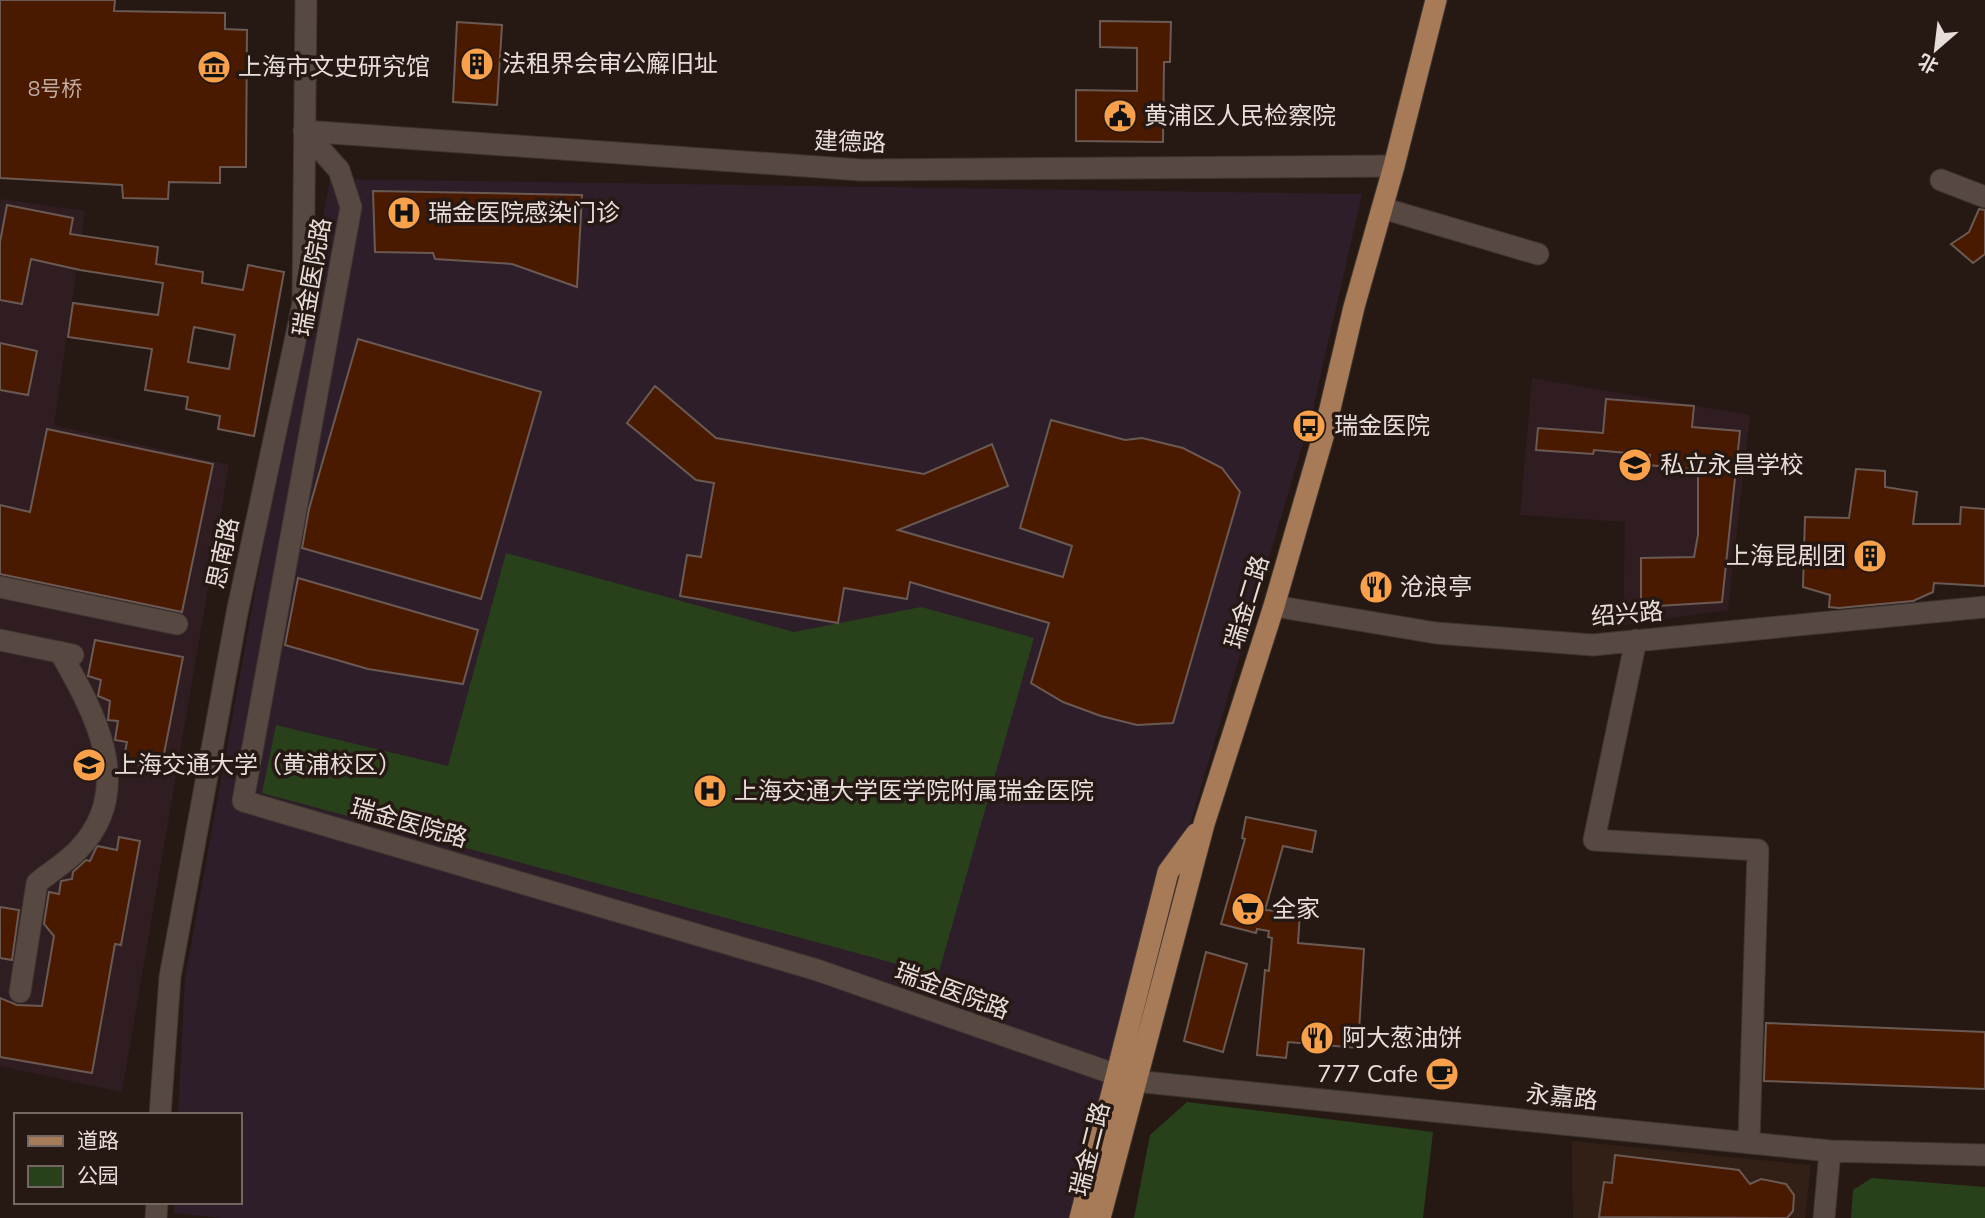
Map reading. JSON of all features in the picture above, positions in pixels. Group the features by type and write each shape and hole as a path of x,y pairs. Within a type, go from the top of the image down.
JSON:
{"main road":[{"name":"瑞金二路","path":"1100,1218 1125,1079 1274,606 1325,430 1354,307 1394,166 1436,0"},
{"path":"1080,1218 1125,1079"}],"street":[{"name":"思南路","path":"160,1113 170,977 237,613 303,304 306,0"},
{"name":"建德路","path":"304,131 861,170 1394,166"},
{"name":"瑞金医院路","path":"304,131 339,170 351,207 243,801 817,970 1125,1079"},
{"path":"1941,180 1985,197"},
{"path":"1382,208 1538,254"},
{"path":"0,587 177,624"},
{"name":"绍兴路","path":"1274,606 1436,633 1593,645 1985,607"},
{"path":"0,640 67,654 92,708 107,760 107,785 102,812 80,848 37,883 20,992"},
{"path":"1636,640 1594,840 1758,850 1749,1141"},
{"name":"永嘉路","path":"1125,1079 1830,1151 1985,1155"},
{"path":"1824,1218 1830,1151"}],"shaded area":[{"name":"上海交通大学医学院附属瑞金医院","path":"330,179 1362,194 1312,413 1073,1218 223,1218 174,1213 174,1204 242,1204 242,1113 178,1113 185,978"},
{"name":"上海交通大学（黄浦校区）","path":"0,199 85,211 54,425 229,465 122,1092 0,1066"},
{"name":"私立永昌学校","path":"1532,378 1750,415 1728,610 1623,625 1625,522 1520,515"},
{"path":"1572,1141 1811,1165 1805,1218 1573,1218"}],"green space":[{"path":"506,553 794,632 921,607 1034,638 938,975 262,793 276,725 448,766"},
{"path":"1187,1102 1433,1132 1423,1218 1134,1218 1150,1135"},
{"path":"1872,1178 1985,1187 1985,1218 1851,1218 1853,1190"}],"building":[{"path":"0,0 115,0 114,11 225,13 225,29 247,30 246,167 220,167 220,183 169,182 168,199 123,198 122,185 0,178"},
{"path":"1100,21 1171,22 1170,62 1164,62 1163,142 1076,141 1076,90 1137,91 1137,48 1100,47"},
{"name":"法租界会审公廨旧址","path":"457,22 502,25 497,105 453,102"},
{"path":"373,191 582,195 577,287 512,264 435,259 433,253 375,252"},
{"path":"7,205 73,218 70,234 158,247 156,264 203,272 202,283 243,290 248,265 284,272 254,436 218,429 220,416 186,409 188,397 145,390 152,349 68,337 73,303 158,315 163,283 31,259 22,304 0,300 0,242","holes":["194,327 235,335 229,369 188,362"]},
{"path":"1979,209 1985,210 1985,254 1973,263 1951,244 1969,232"},
{"path":"358,339 541,392 481,599 302,548 309,509"},
{"path":"0,343 37,351 28,395 0,390"},
{"path":"655,386 716,438 924,474 992,444 1008,486 898,530 1063,577 1072,546 1020,528 1051,420 1125,440 1142,438 1183,448 1222,468 1240,492 1173,723 1137,725 1063,702 1031,683 1049,623 910,582 907,599 844,588 838,623 680,596 687,555 701,557 714,483 696,480 627,423"},
{"path":"1606,399 1694,406 1692,427 1740,431 1722,602 1641,607 1641,558 1694,557 1698,535 1698,470 1649,465 1650,455 1594,450 1593,454 1536,450 1538,428 1603,433"},
{"path":"47,429 213,464 182,612 0,574 0,505 30,512"},
{"name":"上海昆剧团","path":"1856,469 1885,471 1885,487 1917,492 1913,524 1960,524 1961,507 1985,509 1985,586 1934,583 1933,592 1913,601 1839,608 1829,607 1830,595 1803,587 1805,517 1849,518"},
{"path":"298,578 478,630 463,684 368,669 285,645"},
{"path":"95,640 183,657 161,769 123,762 127,742 115,740 118,721 108,720 110,701 98,696 101,680 88,676"},
{"path":"1246,817 1316,831 1312,852 1283,846 1265,910 1300,913 1298,943 1364,949 1358,1048 1288,1042 1286,1058 1257,1055 1265,970 1269,971 1272,938 1268,937 1269,931 1257,929 1256,933 1221,924 1245,839 1242,838"},
{"path":"119,837 140,841 121,945 115,944 92,1073 0,1057 0,998 17,1005 42,1006 54,936 44,924 49,892 59,894 61,881 72,879 73,872 86,860 90,861 97,846 117,850"},
{"path":"0,907 19,910 12,960 0,958"},
{"path":"1206,952 1247,964 1223,1052 1184,1041"},
{"path":"1766,1023 1985,1032 1985,1089 1764,1081"},
{"path":"1615,1155 1739,1170 1750,1184 1761,1179 1786,1184 1794,1195 1793,1211 1787,1218 1599,1217 1604,1182 1612,1183"}],"place":[{"name":"法租界会审公廨旧址","path":"477,64"},
{"name":"上海市文史研究馆","path":"214,67"},
{"name":"黄浦区人民检察院","path":"1120,116"},
{"name":"瑞金医院感染门诊","path":"404,213"},
{"name":"瑞金医院","path":"1309,426"},
{"name":"私立永昌学校","path":"1635,465"},
{"name":"上海昆剧团","path":"1870,556"},
{"name":"沧浪亭","path":"1376,587"},
{"name":"上海交通大学（黄浦校区）","path":"89,765"},
{"name":"上海交通大学医学院附属瑞金医院","path":"710,791"},
{"name":"全家","path":"1248,909"},
{"name":"阿大葱油饼","path":"1317,1038"},
{"name":"777 Cafe","path":"1442,1074"}]}
